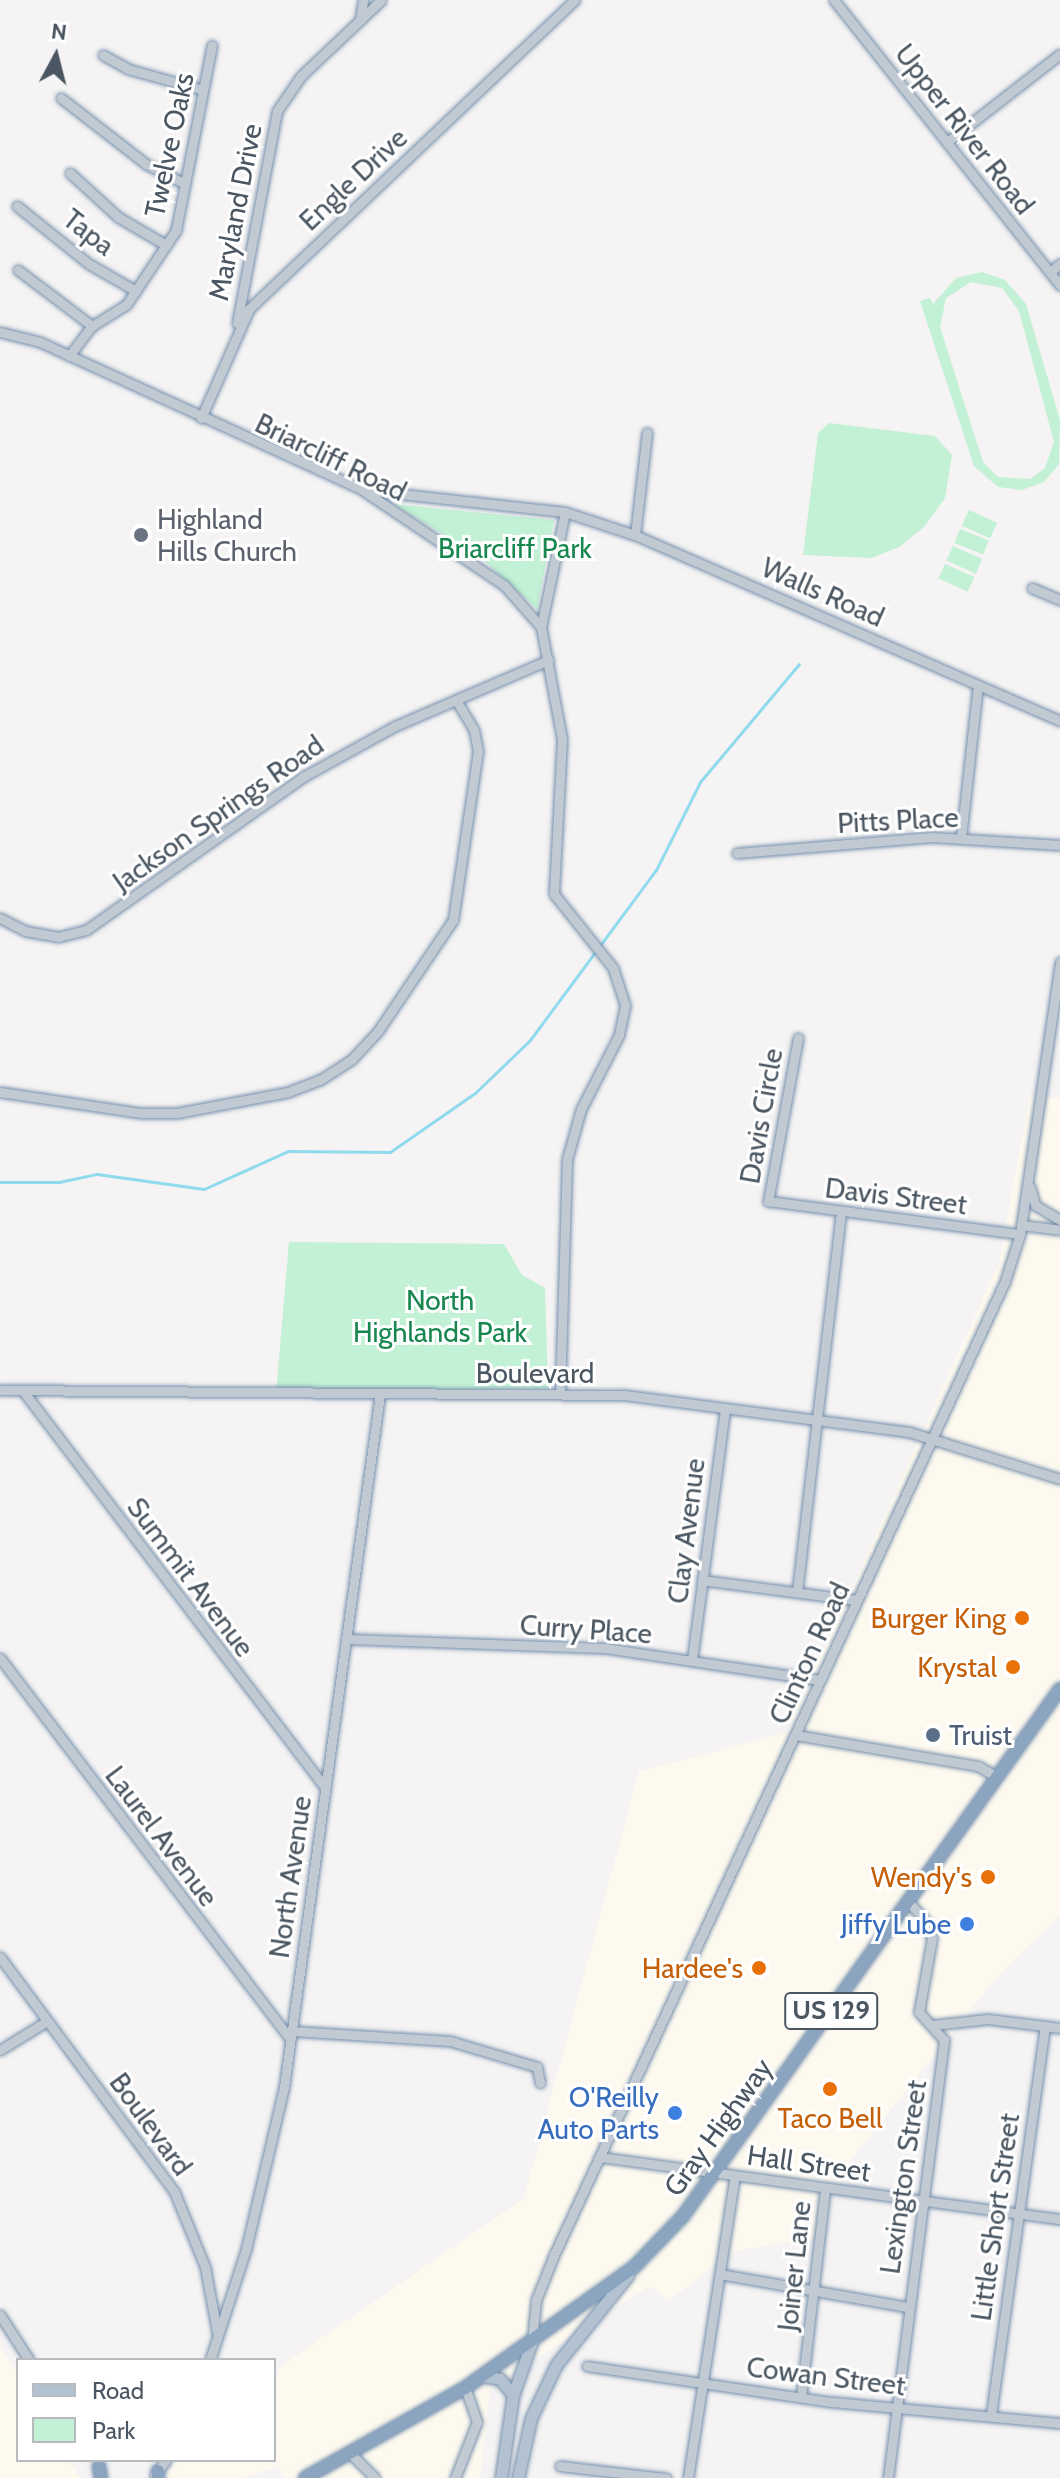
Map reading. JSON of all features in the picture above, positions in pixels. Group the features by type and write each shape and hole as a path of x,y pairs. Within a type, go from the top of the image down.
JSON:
{"highway":[{"name":"Gray Highway","path":"305,2478 353,2456 483,2376 634,2267 683,2216 1060,1689"}],"main road":[{"path":"518,2478 531,2418 556,2365 634,2267"},
{"path":"501,2478 513,2395 532,2341"},
{"path":"483,2376 500,2379 513,2395"}],"street":[{"path":"360,20 363,0"},
{"name":"Maryland Drive","path":"236,331 277,111 301,76 381,0"},
{"name":"Engle Drive","path":"201,418 236,331 249,309 575,0"},
{"name":"Upper River Road","path":"834,0 1060,285"},
{"name":"Twelve Oaks","path":"69,356 92,326 123,308 176,230 212,45"},
{"path":"947,142 1060,54"},
{"path":"103,55 128,69 203,90"},
{"path":"61,98 146,164 185,184"},
{"path":"70,173 118,217 166,245"},
{"name":"Tapa","path":"17,206 89,264 136,291"},
{"path":"1050,272 1060,264"},
{"path":"18,270 92,326"},
{"name":"Briarcliff Road","path":"0,332 69,356 361,489 486,571 541,627"},
{"path":"635,535 647,433"},
{"name":"Walls Road","path":"361,489 565,512 635,535 1060,721"},
{"path":"560,1393 567,1159 581,1109 619,1035 625,1006 619,978 557,903 551,882 562,739 541,627 565,512"},
{"path":"1032,588 1060,600"},
{"name":"Jackson Springs Road","path":"0,918 25,931 58,937 86,930 303,777 456,700 548,660"},
{"path":"961,838 978,685"},
{"path":"0,1092 141,1113 177,1113 288,1092 320,1080 352,1059 378,1031 453,920 478,751 474,730 456,700"},
{"name":"Pitts Place","path":"737,853 961,838 1060,845"},
{"name":"Clinton Road","path":"532,2341 542,2284 1005,1281 1020,1230 1056,1019 1060,962"},
{"name":"Davis Circle","path":"768,1201 798,1038"},
{"path":"1028,1183 1035,1205 1060,1220"},
{"name":"Davis Street","path":"768,1201 841,1212 1020,1230 1060,1230"},
{"path":"797,1592 841,1212"},
{"name":"Boulevard","path":"0,1390 625,1395 933,1437 1060,1479"},
{"name":"Summit Avenue","path":"23,1391 325,1788"},
{"name":"North Avenue","path":"211,2358 272,2147 291,2035 380,1394"},
{"name":"Clay Avenue","path":"692,1660 725,1408"},
{"path":"702,1580 857,1600"},
{"name":"Curry Place","path":"346,1639 605,1648 820,1680"},
{"name":"Laurel Avenue","path":"0,1658 291,2035"},
{"path":"796,1735 978,1766 997,1777"},
{"name":"Lexington Street","path":"888,2478 907,2307 944,2040 919,2012 931,1930 908,1901"},
{"name":"Boulevard","path":"0,1957 185,2211 205,2267 217,2339"},
{"path":"932,2025 988,2019 1060,2028"},
{"path":"0,2050 47,2021"},
{"name":"Little Short Street","path":"991,2415 1045,2026"},
{"path":"291,2035 450,2041 537,2067 540,2083"},
{"name":"Hall Street","path":"600,2157 1060,2219"},
{"path":"688,2478 700,2383 735,2176"},
{"name":"Joiner Lane","path":"801,2397 825,2188"},
{"path":"720,2274 907,2307"},
{"path":"0,2315 28,2358"},
{"name":"Cowan Street","path":"587,2366 801,2397 1060,2423"},
{"path":"455,2478 477,2422 465,2388"},
{"path":"353,2456 375,2478"},
{"path":"560,2466 666,2478"},
{"path":"98,2468 107,2478"}],"shaded area":[{"path":"1030,1095 1060,1098 1060,1915 996,1978 849,2162 812,2238 734,2251 669,2300 649,2286 490,2389 480,2478 285,2478 278,2467 243,2478 166,2478 175,2462 276,2462 276,2379 281,2366 524,2198 639,1771 786,1733 999,1263"},
{"path":"0,2346 16,2373 16,2462 70,2462 80,2478 0,2478"}],"green space":[{"path":"982,272 1005,280 1026,304 1060,420 1059,464 1044,482 1022,490 998,487 974,466 920,301 930,298 933,304 956,278","holes":["971,282 1002,288 1019,311 1054,442 1045,468 1030,479 998,477 983,462 940,327 946,298"]},
{"path":"829,423 935,436 952,455 945,498 924,527 899,547 872,558 803,555 818,433"},
{"name":"Briarcliff Park","path":"393,504 554,520 537,609 479,556"},
{"path":"969,510 997,523 990,539 962,525"},
{"path":"960,529 989,541 983,555 954,543"},
{"path":"953,546 982,559 976,574 946,561"},
{"path":"945,564 974,577 968,592 938,579"},
{"name":"North Highlands Park","path":"289,1242 504,1244 522,1275 545,1288 548,1388 276,1393"}],"waterway":[{"path":"0,1182 59,1182 97,1174 204,1189 288,1151 390,1152 475,1093 530,1040 656,870 700,782 799,664"}],"place":[{"name":"Highland Hills Church","path":"141,535"},
{"name":"Burger King","path":"1022,1618"},
{"name":"Krystal","path":"1013,1667"},
{"name":"Truist","path":"933,1735"},
{"name":"Wendy's","path":"988,1877"},
{"name":"Jiffy Lube","path":"967,1924"},
{"name":"Hardee's","path":"759,1968"},
{"name":"Taco Bell","path":"830,2089"},
{"name":"O'Reilly Auto Parts","path":"675,2113"}]}
